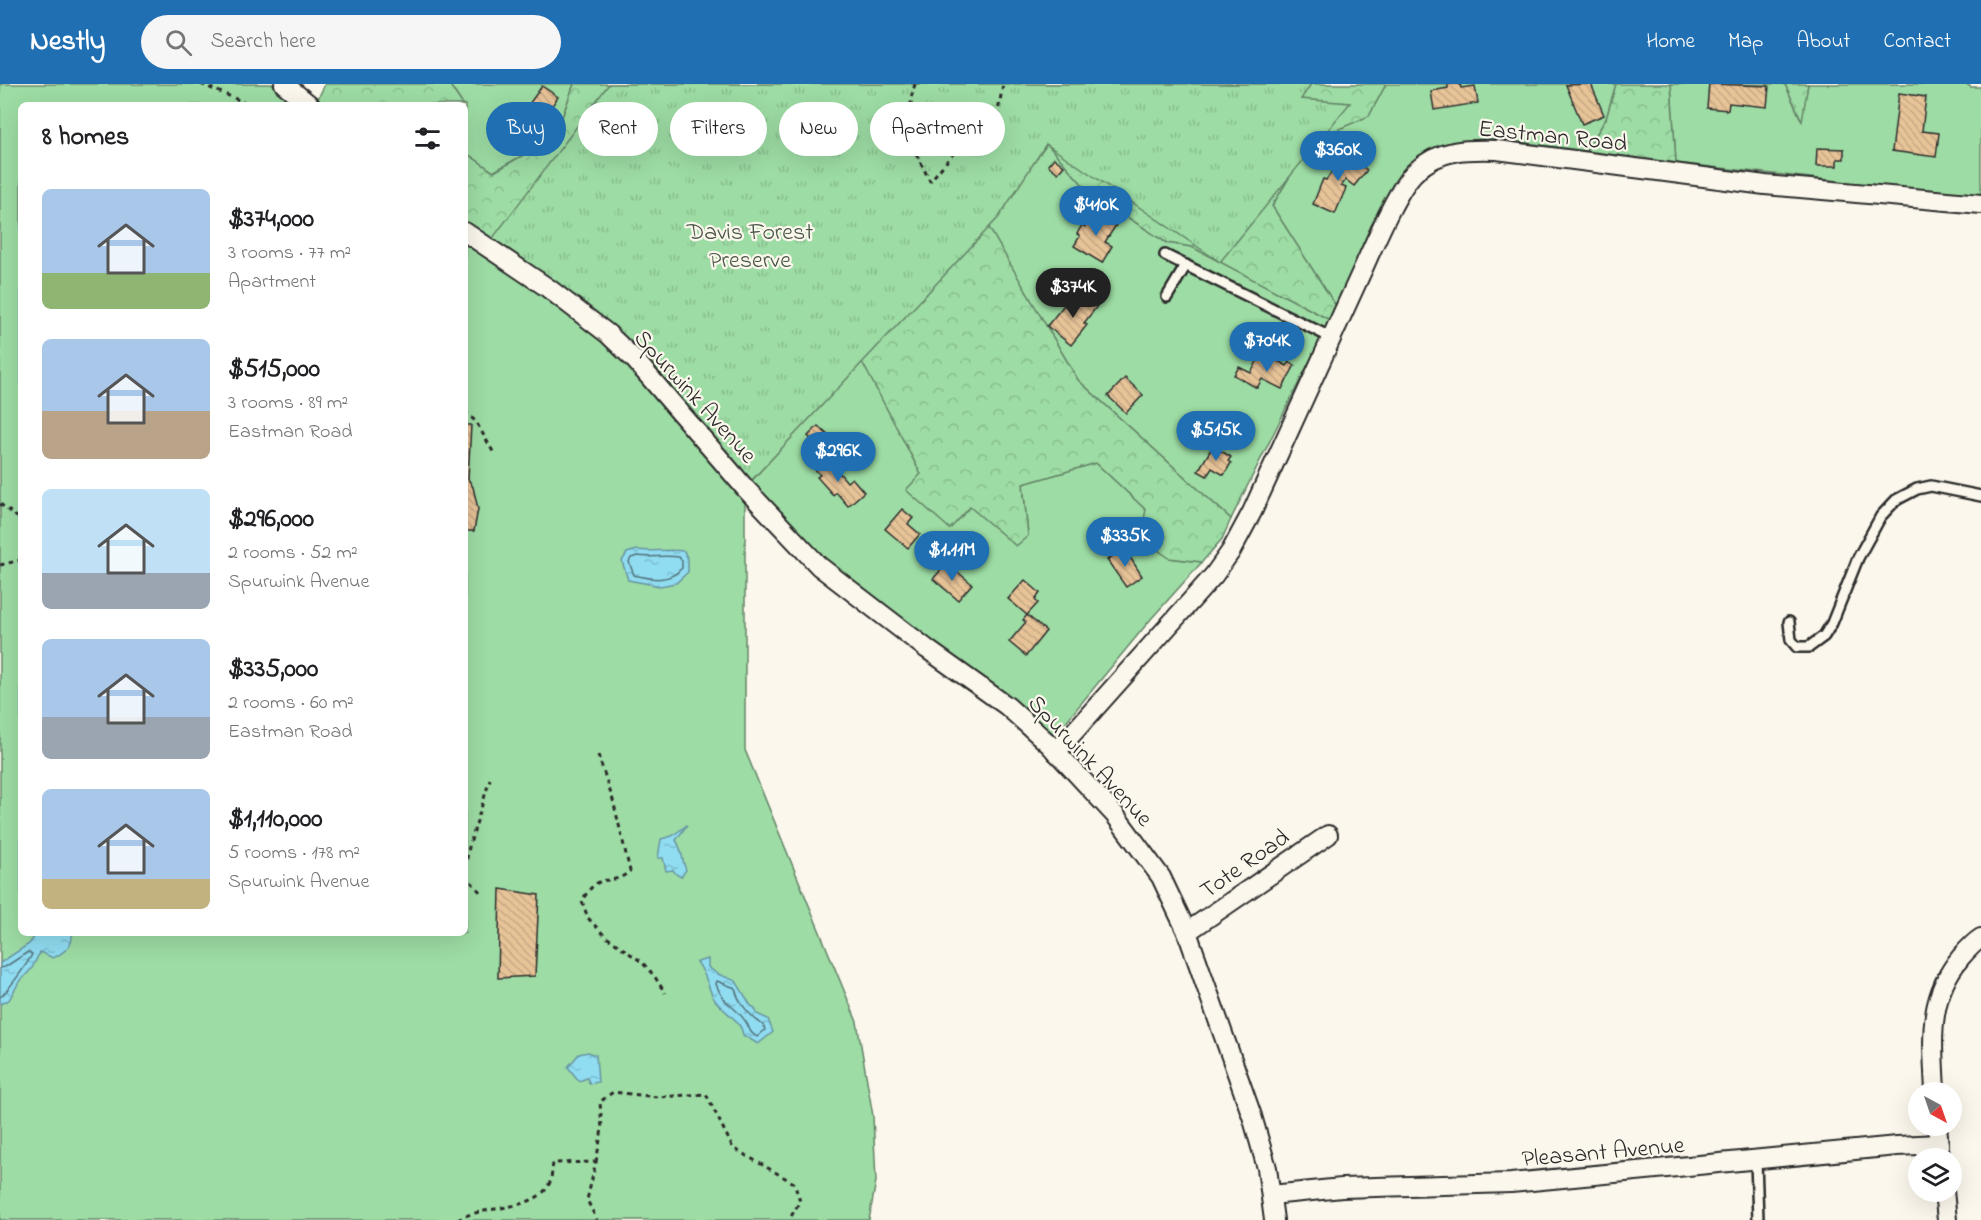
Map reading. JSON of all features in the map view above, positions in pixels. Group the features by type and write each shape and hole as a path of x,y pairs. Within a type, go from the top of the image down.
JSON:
{"street":[{"path":"284,84 306,102"},
{"name":"Eastman Road","path":"1056,752 1214,575 1231,551 1252,512 1379,235 1413,173 1437,157 1465,149 1497,150 1765,185 1981,204"},
{"name":"Spurwink Avenue","path":"468,234 570,305 615,341 635,360 745,488 819,566 927,649 1007,706 1056,752 1115,815 1161,877 1187,932 1252,1116 1267,1168 1274,1220"},
{"name":"Tote Road","path":"1187,932 1328,835"},
{"path":"1934,1082 1932,1034 1936,1003 1947,976 1955,964 1973,943 1981,938"},
{"name":"Pleasant Avenue","path":"1271,1194 1342,1188 1511,1183 1897,1146 1914,1148"},
{"path":"1945,1202 1947,1220"}],"lane":[{"path":"1165,255 1332,338"},
{"path":"1167,297 1186,265"},
{"path":"1789,622 1791,640 1797,647 1809,647 1824,636 1832,624 1858,558 1881,516 1896,500 1917,489 1931,486 1981,496"},
{"path":"1756,1161 1758,1220"}],"path":[{"path":"201,84 243,102"},
{"path":"915,84 912,98 912,146 930,181 969,135 996,123 1003,84"},
{"path":"468,414 476,422 495,454"},
{"path":"0,504 18,518"},
{"path":"0,565 18,561"},
{"path":"598,755 613,800 630,871 623,877 600,880 590,888 582,901 588,918 621,949 642,962 665,993"},
{"path":"468,852 490,779"},
{"path":"468,878 482,894"},
{"path":"597,1220 587,1200 602,1129 600,1102 613,1092 657,1097 706,1094 733,1148 794,1184 800,1201 789,1220"},
{"path":"458,1220 489,1209 517,1206 539,1195 550,1183 553,1163 596,1162"}],"green space":[{"path":"0,84 284,84 306,102 18,102 18,936 468,936 468,234 608,334 745,488 745,750 857,1022 873,1116 876,1181 869,1220 0,1220"},
{"path":"325,84 449,84 461,102 316,102"},
{"path":"449,84 574,84 566,106 566,102 486,102 486,156 521,156 493,172 468,154 468,102 461,102"},
{"name":"Davis Forest Preserve","path":"574,84 1386,84 1369,116 1311,141 1272,206 1336,306 1330,320 1192,247 1167,243 1090,193 1047,144 988,226 1078,380 1231,519 1222,539 1202,562 1169,558 1140,537 1146,510 1096,463 1023,484 1028,536 1016,546 970,507 950,529 906,490 921,474 861,360 745,488 635,360 468,234 468,154 494,172 522,156 566,156 566,106"},
{"name":"Davis Forest Preserve","path":"609,84 1311,84 1301,99 1350,103 1220,262 1046,144 999,217 750,482 635,360 486,247 555,156 566,156 566,141 578,125 578,156 658,156 658,102 595,102"},
{"path":"1386,84 1616,84 1606,119 1586,151 1488,138 1457,144 1394,188 1336,306 1272,206 1311,141 1369,116"},
{"path":"1616,84 1671,84 1676,163 1586,151 1606,119"},
{"path":"1671,84 1785,84 1801,120 1808,84 1966,84 1971,87 1981,87 1981,195 1676,163"},
{"path":"1785,84 1808,84 1802,121"},
{"path":"1047,144 1090,193 1167,243 1192,247 1330,320 1231,519 1078,380 987,226"},
{"path":"862,360 949,529 970,507 1028,535 1023,484 1096,463 1146,510 1169,558 1202,562 1151,619 1060,729 1049,734 830,565 750,482"}],"water":[{"path":"637,550 684,551 688,560 688,572 676,583 660,586 628,580 622,561 627,553"},
{"path":"687,825 676,840 686,870 681,877 673,870 666,871 663,858 658,858 661,839 672,836"},
{"path":"35,936 72,936 67,948 53,958 40,952 32,968 18,984 9,1000 0,1004 0,963 29,944"},
{"path":"708,959 708,967 736,981 757,1014 768,1019 773,1032 758,1044 743,1035 738,1024 713,997 697,962"},
{"path":"588,1052 596,1055 598,1082 590,1084 587,1078 579,1081 568,1067 579,1054"}],"building":[{"path":"1448,84 1460,84 1461,88 1475,86 1478,103 1434,110 1431,91 1448,88"},
{"path":"1591,84 1604,115 1582,124 1566,85"},
{"path":"1709,84 1769,86 1767,107 1729,103 1728,110 1707,108"},
{"path":"542,86 558,97 555,102 530,102"},
{"path":"1899,93 1926,97 1922,131 1939,133 1936,157 1892,151"},
{"path":"1817,148 1844,149 1844,159 1837,159 1837,166 1816,166"},
{"path":"1344,151 1367,170 1354,186 1346,180 1341,186 1346,188 1335,214 1313,204 1323,179 1326,180 1334,169 1331,167"},
{"path":"1054,158 1064,166 1058,173 1048,165"},
{"path":"1094,212 1116,225 1105,242 1112,246 1102,263 1074,246 1080,236 1077,234 1082,225 1085,227"},
{"path":"1082,293 1097,306 1084,323 1087,325 1071,345 1047,326 1064,305 1069,309"},
{"path":"1265,354 1287,366 1289,362 1295,365 1282,389 1262,379 1257,388 1234,375 1239,367 1251,373 1259,358 1262,360"},
{"path":"1125,378 1143,395 1126,413 1108,396"},
{"path":"468,425 471,425 468,479"},
{"path":"818,426 831,438 820,449 808,436"},
{"path":"1213,446 1231,457 1228,461 1231,463 1224,475 1212,468 1207,476 1198,471"},
{"path":"824,459 829,464 831,463 847,482 852,478 864,492 848,506 836,492 833,495 817,477 820,475 814,468"},
{"path":"468,479 473,487 478,509 474,531 468,531"},
{"path":"902,509 913,518 908,524 920,534 908,548 885,529"},
{"path":"1124,548 1142,576 1126,587 1107,560"},
{"path":"947,563 972,584 958,600 933,579"},
{"path":"1025,580 1040,593 1035,600 1038,603 1027,615 1008,599"},
{"path":"1027,615 1046,631 1026,656 1009,642 1026,622 1023,620"},
{"path":"500,889 539,895 535,976 498,978"}]}
